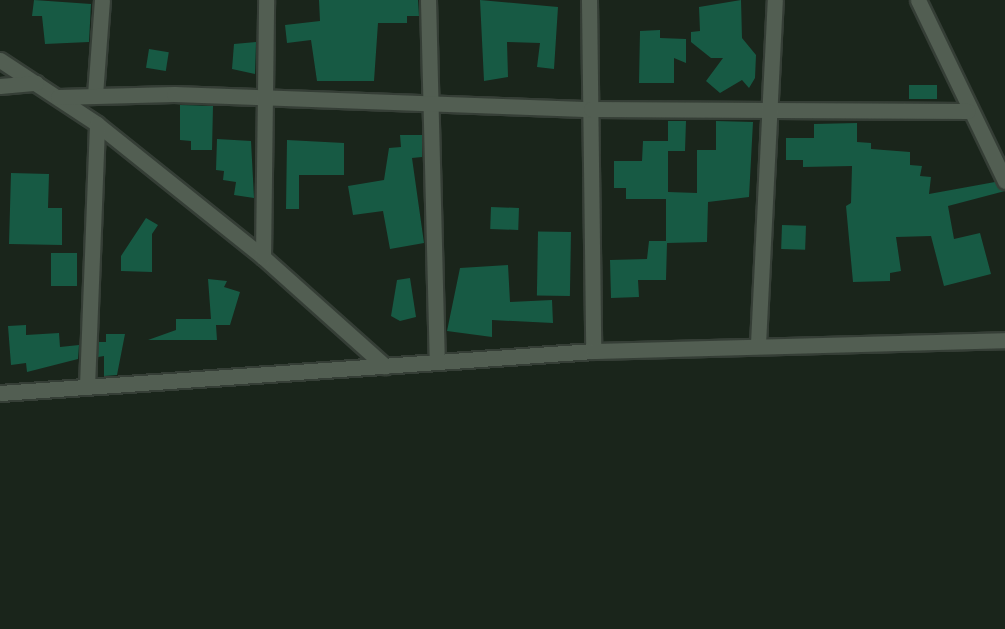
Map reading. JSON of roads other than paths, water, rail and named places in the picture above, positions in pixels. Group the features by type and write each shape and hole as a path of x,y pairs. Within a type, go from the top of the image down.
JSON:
{"street":[{"path":"95,94 102,0"},
{"path":"263,257 266,0"},
{"path":"428,0 437,362"},
{"path":"589,0 593,351"},
{"path":"758,344 775,0"},
{"path":"918,0 968,111 1005,181"},
{"path":"0,60 97,124 263,257 385,366"},
{"path":"0,86 36,83"},
{"path":"58,97 95,94 265,95 591,109 968,111"},
{"path":"87,386 97,124"},
{"path":"0,393 593,351 758,344 1005,340"}]}
